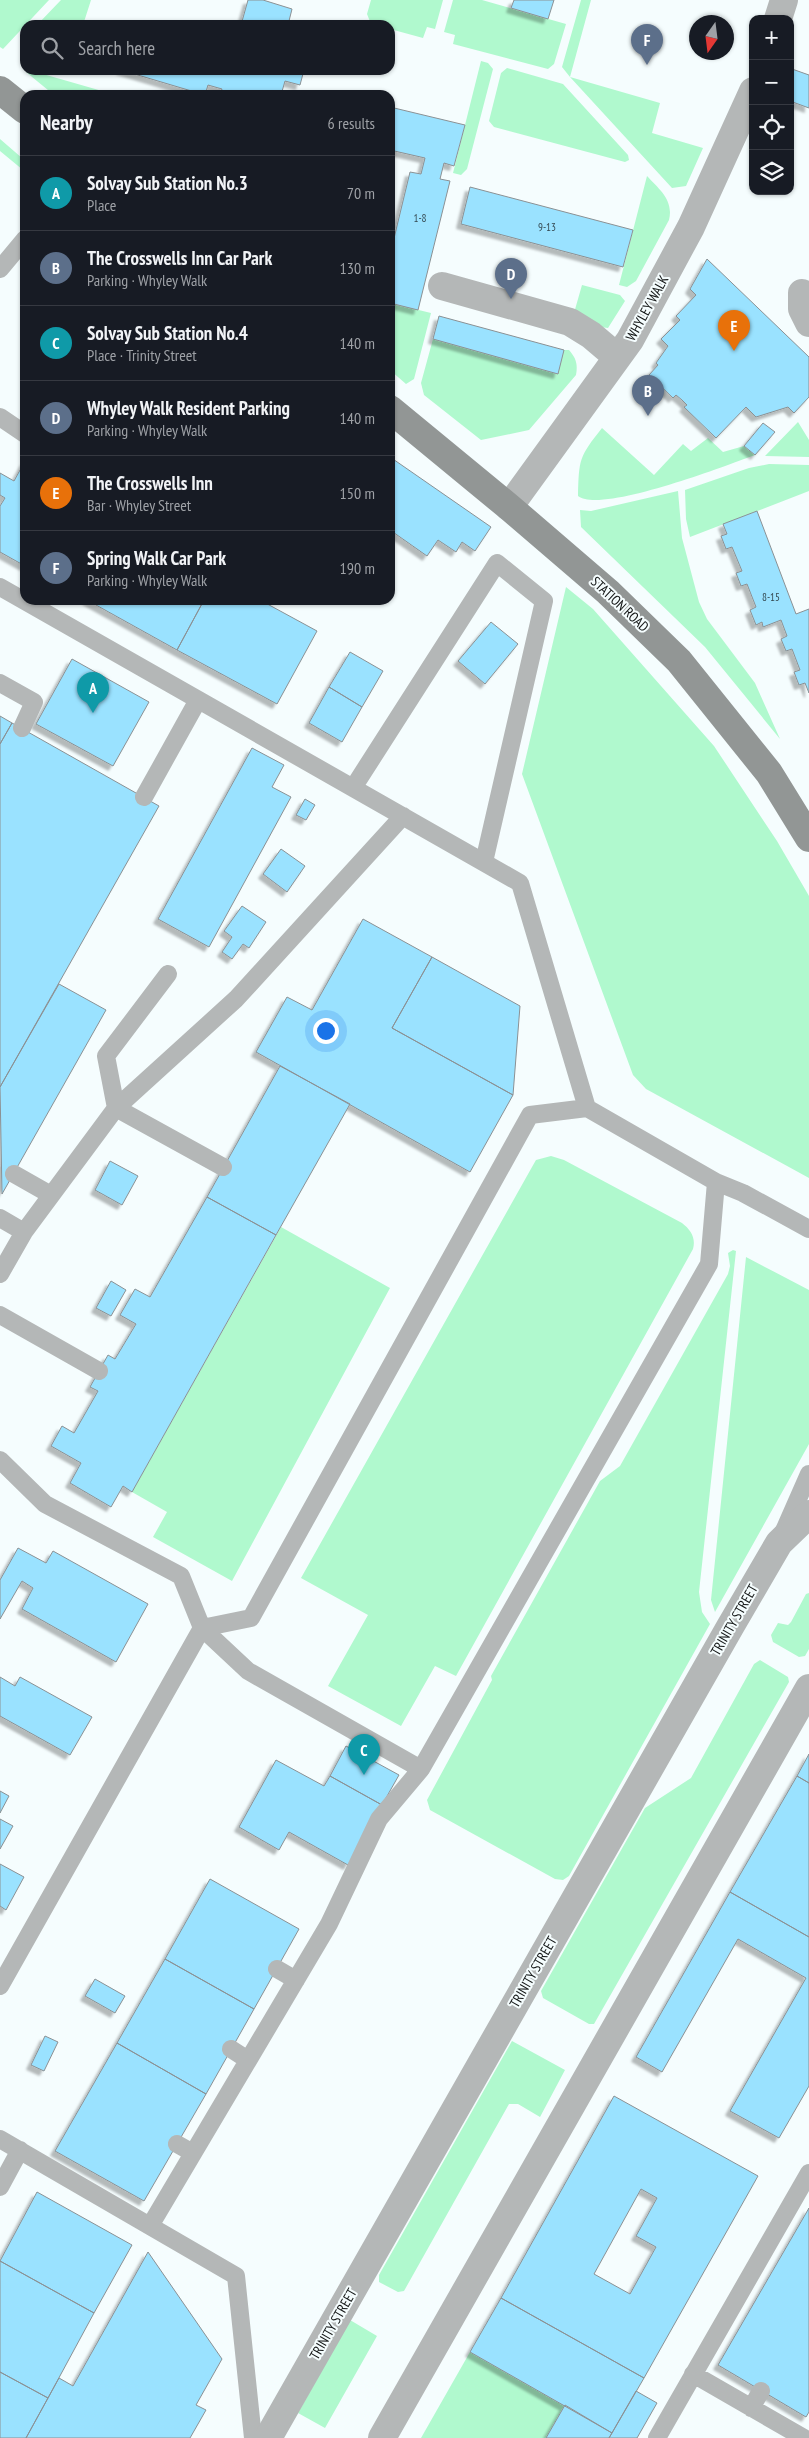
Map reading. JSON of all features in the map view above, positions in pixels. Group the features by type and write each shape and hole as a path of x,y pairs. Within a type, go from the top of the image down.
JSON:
{"main road":[{"path":"0,90 20,106"},
{"name":"STATION ROAD","path":"395,413 608,592 679,661 769,773 809,838"}],"street":[{"path":"779,15 784,0"},
{"name":"WHYLEY WALK","path":"509,507 630,340 691,227 749,100"},
{"path":"442,286 570,322 591,335 617,357"},
{"path":"802,293 802,309 809,323"},
{"name":"TRINITY STREET","path":"268,2438 779,1543 809,1514"},
{"path":"382,2438 809,1688"}],"lane":[{"path":"0,269 20,246"},
{"path":"0,417 20,431"},
{"path":"353,788 497,564 544,601 484,862"},
{"path":"0,587 20,598"},
{"path":"32,605 520,883 587,1108"},
{"path":"0,683 34,702 22,728"},
{"path":"144,797 198,700"},
{"path":"0,1274 24,1232 116,1108 236,999 403,816"},
{"path":"116,1108 106,1056 168,974"},
{"path":"116,1108 223,1167"},
{"path":"0,1986 202,1628 251,1618 530,1115 587,1108 716,1182 744,1193 809,1229"},
{"path":"14,1174 51,1195"},
{"path":"150,2226 329,1924 379,1819 421,1768 709,1264 716,1182"},
{"path":"0,1218 24,1232"},
{"path":"0,1315 99,1371"},
{"path":"0,1460 45,1504 181,1576 202,1628 248,1671 421,1768"},
{"path":"779,1543 809,1474"},
{"path":"277,1968 296,1980"},
{"path":"231,2049 248,2060"},
{"path":"0,2139 236,2276 253,2438"},
{"path":"177,2144 193,2153"},
{"path":"0,2187 20,2150"},
{"path":"657,2438 809,2173"},
{"path":"693,2374 804,2438"},
{"path":"751,2408 761,2391"}],"green space":[{"path":"0,0 49,0 30,20 20,20 20,31 3,49 0,47"},
{"path":"61,0 91,0 85,20 42,20"},
{"path":"371,0 443,0 435,29 427,27 423,38 395,30 395,20 369,20 367,14"},
{"path":"453,0 482,0 566,24 554,64 548,69 453,44 455,35 444,32"},
{"path":"581,0 591,0 570,77 562,67"},
{"path":"481,61 488,63 493,69 467,169 461,175 453,173"},
{"path":"507,68 563,84 628,155 629,160 625,162 494,127 489,121 501,73"},
{"path":"30,75 46,75 99,90 48,90"},
{"path":"570,77 660,103 652,133 703,148 686,186 672,188"},
{"path":"0,139 20,156 20,168 0,151"},
{"path":"647,176 661,190 667,201 670,213 669,220 636,281 627,287 619,285"},
{"path":"582,285 620,295 625,301 608,328 600,327 574,313"},
{"path":"395,304 431,313 414,379 406,384 395,374"},
{"path":"433,339 558,374 564,350 569,350 576,361 576,375 529,430 481,440 424,395 421,383"},
{"path":"798,422 809,440 809,457 765,456"},
{"path":"602,428 654,475 683,444 691,451 708,438 723,452 744,446 755,455 692,478 636,494 611,499 591,500 578,496 580,466 589,446"},
{"path":"769,464 809,465 809,491 690,537 686,519 685,490 749,468"},
{"path":"678,491 682,538 699,602 707,619 755,683 780,739 705,647 581,527 580,510 591,511"},
{"path":"566,587 593,609 714,746 777,841 809,896 809,1178 646,1089 633,1075 522,774"},
{"path":"551,1156 564,1160 682,1223 692,1234 694,1241 693,1249 456,1676 435,1666 401,1726 328,1686 368,1615 301,1578 536,1160"},
{"path":"281,1227 390,1288 232,1581 153,1537 167,1512 132,1492"},
{"path":"733,1250 736,1251 699,1592 702,1612 710,1624 569,1876 563,1880 555,1879 430,1810 427,1800 492,1680 491,1676 600,1481 620,1466 728,1274 730,1266 728,1253"},
{"path":"746,1257 809,1290 809,1444 715,1612 711,1600"},
{"path":"809,1593 809,1649 805,1656 799,1657 773,1642 771,1635 778,1623 788,1625 791,1622 806,1594"},
{"path":"760,1660 788,1677 789,1682 594,2024 589,2024 543,1998 541,1991 645,1808 691,1778 754,1664"},
{"path":"512,2041 565,2070 540,2117 518,2104 509,2104 404,2291 398,2292 379,2282 379,2275"},
{"path":"350,2320 377,2336 325,2428 298,2413"},
{"path":"470,2352 565,2405 546,2438 421,2438"}],"building":[{"path":"248,0 263,0 292,9 289,20 242,20"},
{"path":"514,0 554,0 548,19 511,8"},
{"path":"794,70 809,75 809,108 794,102"},
{"path":"138,75 303,75 300,85 285,81 282,90 222,90 208,85 206,90 188,90"},
{"path":"395,108 465,125 454,166 444,163 440,179 450,181 418,310 395,304 395,234 410,172 421,174 425,158 395,151"},
{"path":"470,187 633,230 623,267 461,224"},
{"path":"707,259 809,357 809,397 794,413 788,407 756,417 746,407 716,438 684,407 687,405 682,400 676,395 673,398 649,375 658,365 656,363 668,346 661,339 680,320 676,316 696,295 690,289"},
{"path":"439,316 564,350 558,374 433,339"},
{"path":"763,423 775,432 755,455 744,446"},
{"path":"395,460 491,527 475,551 462,542 456,552 438,540 427,556 395,534"},
{"path":"20,470 20,563 0,552 0,506 5,498 0,495 0,473 14,481"},
{"path":"757,511 796,614 809,609 809,693 805,683 799,685 794,672 800,670 792,649 786,651 781,639 787,636 781,620 763,627 762,622 756,625 750,610 756,607 747,584 741,586 736,573 742,571 732,547 726,549 721,536 727,534 723,524"},
{"path":"96,605 201,605 177,650"},
{"path":"201,605 269,605 317,631 277,704 177,650"},
{"path":"491,622 518,644 485,684 458,661"},
{"path":"350,652 383,671 362,707 329,687"},
{"path":"72,659 149,702 113,766 36,724"},
{"path":"329,687 362,707 342,742 309,723"},
{"path":"0,716 12,723 0,744"},
{"path":"12,723 159,806 0,1087 0,744"},
{"path":"252,748 284,765 272,787 291,797 209,947 158,919"},
{"path":"305,799 315,805 306,820 296,815"},
{"path":"281,849 305,866 287,892 263,874"},
{"path":"242,906 266,922 249,948 243,944 232,959 222,952 232,937 224,931"},
{"path":"363,919 432,957 392,1028 513,1095 470,1172 256,1052 287,997 312,1010"},
{"path":"432,957 520,1006 513,1095 392,1028"},
{"path":"59,984 106,1010 2,1194 0,1087"},
{"path":"280,1066 350,1104 276,1235 207,1197"},
{"path":"110,1161 138,1176 122,1205 95,1190"},
{"path":"207,1197 276,1235 132,1492 123,1486 111,1507 70,1483 81,1463 51,1446 62,1426 74,1433 98,1391 90,1387 108,1355 115,1359 136,1324 120,1315 135,1289 150,1297"},
{"path":"111,1281 126,1290 111,1316 96,1308"},
{"path":"18,1548 46,1563 53,1551 148,1604 116,1662 22,1609 33,1588 22,1581 0,1619 0,1580"},
{"path":"0,1677 15,1686 20,1677 92,1717 70,1755 0,1716"},
{"path":"346,1746 399,1775 382,1805 330,1776"},
{"path":"809,1754 809,1783 797,1776"},
{"path":"276,1760 324,1786 330,1776 382,1805 348,1865 289,1832 279,1850 239,1827"},
{"path":"797,1776 809,1783 809,1937 730,1892"},
{"path":"0,1791 9,1796 0,1813"},
{"path":"0,1819 13,1826 0,1849"},
{"path":"0,1864 24,1877 6,1910 0,1906"},
{"path":"210,1879 299,1929 254,2009 165,1959"},
{"path":"730,1892 809,1937 809,2086 779,2138 730,2111 806,1978 738,1939 662,2072 636,2057"},
{"path":"165,1959 254,2009 206,2094 117,2043"},
{"path":"95,1979 125,1996 115,2013 85,1996"},
{"path":"45,2036 58,2042 44,2071 31,2065"},
{"path":"117,2043 206,2094 144,2201 55,2151"},
{"path":"614,2096 758,2176 644,2378 501,2298","holes":["641,2189 657,2198 636,2236 656,2247 630,2294 594,2274"]},
{"path":"37,2192 132,2245 94,2313 0,2261"},
{"path":"809,2208 809,2412 806,2417 718,2365"},
{"path":"148,2252 222,2359 196,2405 206,2410 190,2438 26,2438 59,2378 73,2386"},
{"path":"0,2261 94,2313 48,2398 0,2372"},
{"path":"501,2298 644,2378 612,2433 470,2352"},
{"path":"0,2372 48,2398 26,2438 0,2438"},
{"path":"636,2391 657,2403 637,2438 609,2438"},
{"path":"565,2405 612,2433 609,2438 546,2438"}],"place":[{"name":"Spring Walk Car Park","path":"647,65"},
{"name":"Whyley Walk Resident Parking","path":"511,299"},
{"name":"The Crosswells Inn","path":"734,351"},
{"name":"The Crosswells Inn Car Park","path":"648,416"},
{"name":"Solvay Sub Station No.3","path":"93,713"},
{"name":"Solvay Sub Station No.4","path":"364,1775"}]}
